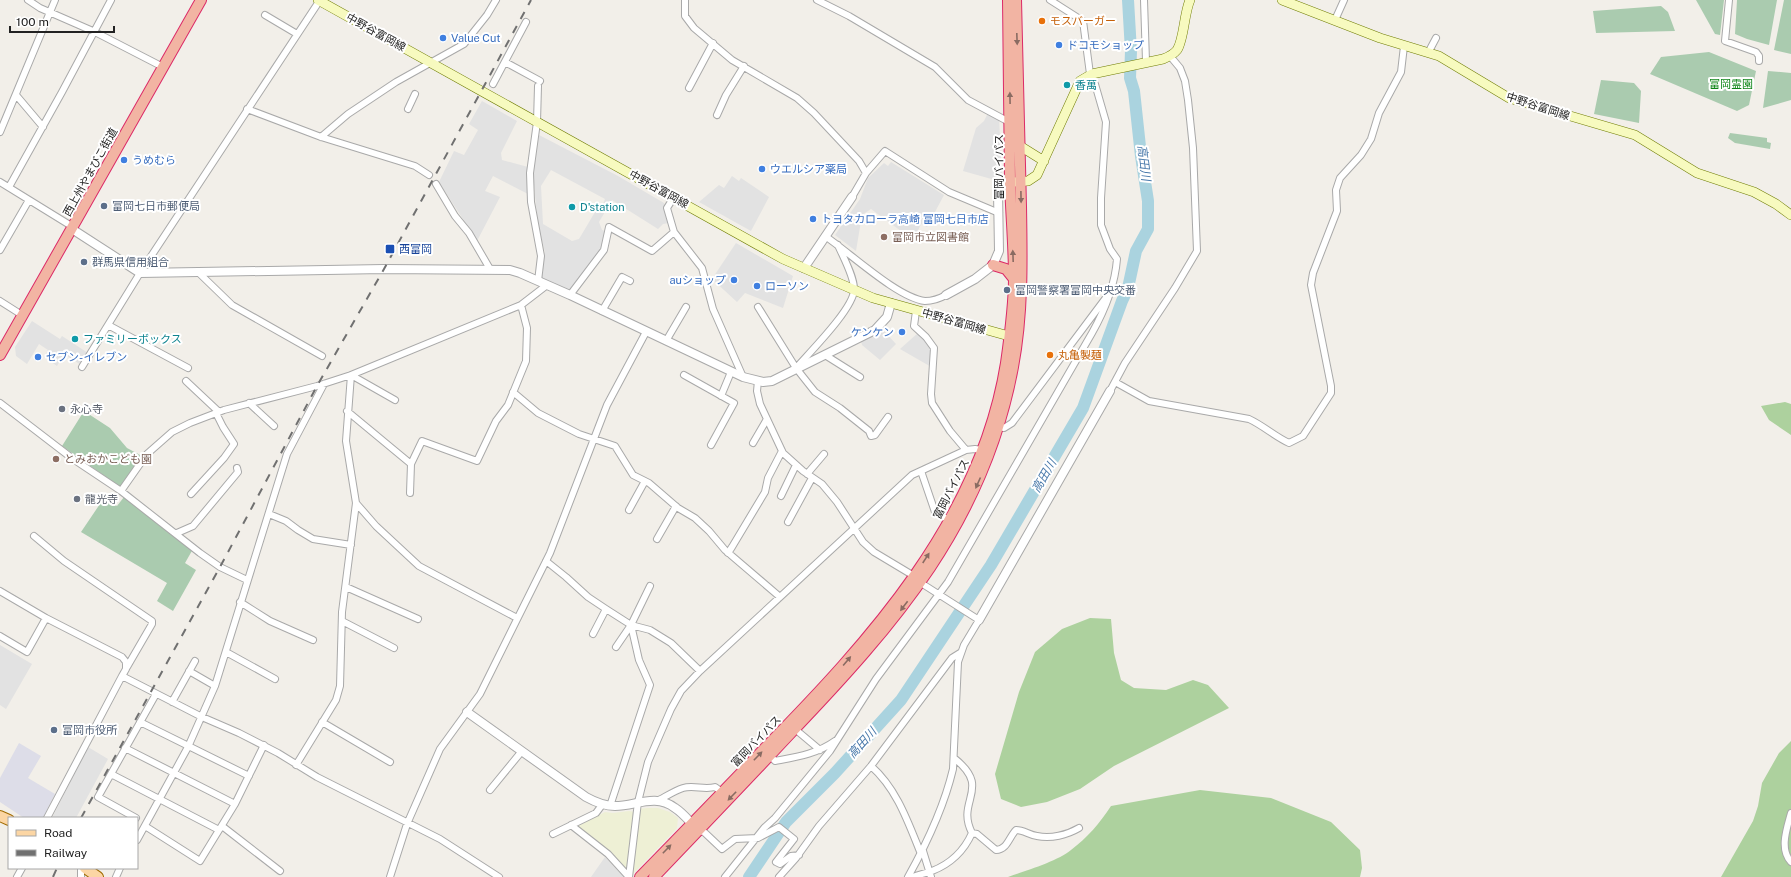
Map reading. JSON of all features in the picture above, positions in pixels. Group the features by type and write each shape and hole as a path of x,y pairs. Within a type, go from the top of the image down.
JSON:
{"highway":[{"name":"西上州やまびこ街道","path":"0,355 201,0"},
{"name":"富岡バイパス","path":"640,877 770,756 856,663 896,615 918,579 969,483 983,450 1000,394 1014,337 1022,279 1010,123 1008,0"},
{"name":"富岡バイパス","path":"654,877 722,792 836,674 918,579 951,536 984,470 999,427 1012,373 1014,337 1015,182 1020,146 1016,0"},
{"path":"993,265 1006,269 1014,279"}],"main road":[{"name":"中野谷富岡線","path":"319,0 783,259 854,291 891,304 1014,337"},
{"path":"1015,182 1033,178 1044,161 1080,81 1091,74 1170,56 1177,50 1190,0"},
{"name":"中野谷富岡線","path":"1282,0 1380,38 1452,62 1509,98 1635,136 1697,173 1754,192 1776,204 1791,215"},
{"path":"1020,146 1044,161"},
{"path":"86,869 98,877"}],"street":[{"path":"28,0 163,67"},
{"path":"0,132 56,0"},
{"path":"8,187 43,127 111,0"},
{"path":"82,367 140,273 319,0"},
{"path":"321,137 348,114 396,82 429,62 464,44 487,15 496,0"},
{"path":"686,0 685,16 694,28 732,60 797,98 814,113 858,161 866,173"},
{"path":"817,0 849,16 935,67 968,100 1010,123"},
{"path":"725,877 764,828 775,818 830,751 876,679 932,606 948,582 1065,381 1101,316 1110,292 1116,272 1117,259 1110,249 1101,225 1101,198 1106,122 1095,84 1092,82 1083,22 1050,0"},
{"path":"1144,0 1144,62"},
{"path":"1335,20 1344,0"},
{"path":"1729,0 1725,41 1756,52 1759,56 1759,61"},
{"path":"265,15 297,34"},
{"path":"493,84 526,22"},
{"path":"1428,53 1436,38"},
{"path":"688,88 713,43"},
{"path":"1115,382 1149,401 1249,419 1262,426 1274,436 1289,443 1303,436 1331,394 1331,386 1311,285 1313,273 1337,211 1336,190 1340,178 1361,155 1371,139 1379,113 1401,72 1404,46"},
{"path":"908,877 922,852 950,783 954,758 958,662 960,653 977,619 1126,363 1175,288 1197,251 1193,148 1188,100 1180,68 1170,56"},
{"path":"505,62 539,84 537,122 530,173 531,202 541,256 538,280"},
{"path":"717,115 726,95 744,66"},
{"path":"408,108 415,94"},
{"path":"16,95 43,127"},
{"path":"247,109 321,137 415,166 429,175"},
{"path":"804,268 852,197 866,173 885,151 948,192 999,213"},
{"path":"0,182 140,273 490,268 510,270 538,280 731,372 758,381 772,381 880,326 887,317 891,304"},
{"path":"825,236 908,296 931,301 946,295 975,279 993,265 999,250 998,192 1002,185 1015,182"},
{"path":"436,184 455,216 469,233 490,268"},
{"path":"674,197 667,208 674,232 702,268 713,309 743,377"},
{"path":"0,250 29,200"},
{"path":"570,295 604,250 609,228 652,251 674,232"},
{"path":"796,368 847,308 854,291 853,281 838,245"},
{"path":"198,272 232,305 322,356"},
{"path":"602,310 622,277 630,281"},
{"path":"121,491 146,454 172,432 217,413 249,403 324,384 351,374 521,305 547,285"},
{"path":"999,427 1004,428 1012,423 1110,292"},
{"path":"0,301 22,315"},
{"path":"410,493 411,464 422,441 477,461 496,421 508,405 526,361 527,328 521,305"},
{"path":"666,341 686,307"},
{"path":"758,307 796,368 815,392 840,408 869,431 871,436 875,434 888,417"},
{"path":"916,311 914,326 926,337 934,348 931,394 932,403 950,431 966,450"},
{"path":"108,324 188,368"},
{"path":"390,877 407,824 440,749 480,694 546,561 594,440 606,405 646,332"},
{"path":"825,355 860,377"},
{"path":"722,396 731,372"},
{"path":"351,374 395,400"},
{"path":"296,765 336,700 340,686 342,621 356,503 346,441 347,411 351,374"},
{"path":"684,375 734,403 711,445"},
{"path":"186,381 217,413 223,428 234,444 191,494"},
{"path":"758,381 757,391 760,404 782,451 796,465 822,484 837,502 863,542 874,552 918,579 977,619"},
{"path":"138,838 188,747 202,718 215,686 226,652 240,602 287,454 324,384"},
{"path":"513,392 538,413 579,434 615,446 633,475 649,484 676,506 695,518 728,553 780,597"},
{"path":"0,403 73,459 121,491 220,567 247,580"},
{"path":"249,403 274,426"},
{"path":"347,411 411,464"},
{"path":"753,443 767,419"},
{"path":"571,825 608,854 629,877 638,802 648,762 671,709 681,691 700,671 912,475 966,450 975,448 983,450"},
{"path":"728,553 765,492 768,478 782,451"},
{"path":"788,522 810,476 824,454"},
{"path":"781,496 796,465"},
{"path":"177,533 193,526 238,472 237,468"},
{"path":"921,471 935,512 949,520"},
{"path":"629,510 644,481"},
{"path":"356,503 376,526 419,566 517,618"},
{"path":"657,539 676,506"},
{"path":"269,514 286,521 313,539 351,545"},
{"path":"34,536 64,561 152,621 152,624 122,676 48,817"},
{"path":"546,561 588,597 606,609 631,625 650,630 671,643 700,671"},
{"path":"616,647 631,625 650,586"},
{"path":"346,587 418,619"},
{"path":"0,591 46,618 122,657 126,662 126,669"},
{"path":"240,602 270,621 314,640"},
{"path":"593,634 606,609"},
{"path":"0,636 27,652 46,618"},
{"path":"342,621 394,648"},
{"path":"553,834 596,812 606,805 650,685 639,660 631,625"},
{"path":"226,652 275,679"},
{"path":"778,877 799,855 819,826 871,766 952,658 960,653"},
{"path":"172,702 195,661"},
{"path":"189,671 215,686"},
{"path":"122,676 202,718 239,732 264,745 317,777 454,847 499,877"},
{"path":"135,817 98,797 156,694"},
{"path":"468,712 586,798 606,805 623,805 638,802 657,801 683,788 689,787 703,789 715,787 722,792"},
{"path":"140,722 249,776"},
{"path":"322,722 390,762"},
{"path":"795,729 820,750"},
{"path":"770,756 775,761 795,757 820,750 836,740"},
{"path":"138,819 200,861 235,804 264,745"},
{"path":"126,748 235,804"},
{"path":"490,790 522,751"},
{"path":"913,877 930,874 955,858 969,839 972,832 966,818 973,786 972,781 970,774 964,766 954,758"},
{"path":"871,766 884,777 892,790 904,812 930,874"},
{"path":"111,774 220,828 280,871"},
{"path":"657,801 675,808 722,849 735,839 756,839 779,827 794,839 776,862 780,864 791,856 799,855"},
{"path":"1791,813 1784,843 1785,856 1791,862"},
{"path":"972,832 978,834 996,850 1001,850 1005,848 1016,830 1021,830 1036,836 1046,836 1070,834 1079,828"}],"green space":[{"path":"1696,0 1724,0 1720,35 1715,34"},
{"path":"1737,0 1777,0 1769,45 1735,34"},
{"path":"1784,0 1791,0 1791,54 1774,50"},
{"path":"1661,6 1668,12 1675,31 1596,33 1593,11"},
{"name":"富岡霊園","path":"1709,52 1756,71 1749,105 1737,111 1650,74 1661,57"},
{"path":"1768,71 1791,73 1791,100 1763,108"},
{"path":"1601,80 1634,83 1641,91 1639,123 1594,114"},
{"path":"1730,133 1767,138 1767,142 1771,143 1770,149 1735,143 1728,138"},
{"path":"1785,402 1791,404 1791,435 1769,420 1761,406"},
{"path":"84,411 110,428 127,448 142,456 120,487 62,446"},
{"path":"124,497 193,549 185,563 196,570 173,611 157,601 167,583 81,532 104,498 117,506"},
{"path":"1090,618 1111,619 1114,653 1121,680 1134,688 1166,690 1193,680 1208,685 1229,708 1114,766 1080,789 1047,802 1021,807 1001,799 995,774 1019,692 1035,652 1062,629"},
{"path":"1791,741 1791,877 1721,877 1753,821 1758,806 1762,783 1779,753"},
{"path":"1200,790 1271,798 1331,822 1360,850 1362,868 1360,877 1008,877 1041,865 1065,854 1088,835 1111,806"},
{"path":"658,808 670,812 678,818 677,828 632,875 639,809"},
{"path":"629,811 635,812 628,875 576,827 605,812 613,813"}],"shaded area":[{"path":"482,101 517,121 501,153 502,160 528,167 528,194 493,176 485,191 500,197 477,241 439,182 454,151 464,155 478,130 469,124"},
{"path":"988,113 999,118 1002,175 995,180 963,171 976,128 984,121"},
{"path":"539,135 618,176 664,203 669,223 663,224 658,229 612,200 599,222 602,230 605,231 601,250 570,291 540,278 545,252 538,227 533,174","holes":["551,170 605,199 601,209 598,207 579,239 572,241 543,224 541,186"]},
{"path":"891,162 944,195 927,227 921,224 915,237 907,231 905,234 871,209 862,215 856,251 835,235 860,199 868,178 884,163 888,166"},
{"path":"732,176 739,181 741,178 769,197 751,231 699,202 719,185 724,188"},
{"path":"736,243 793,276 783,308 745,293 737,302 712,279"},
{"path":"32,321 60,339 62,336 88,353 81,365 64,354 57,366 44,357 48,350 39,344 27,364 16,356 15,347"},
{"path":"884,331 896,344 880,360 862,345 861,341"},
{"path":"919,332 932,349 933,368 900,349"},
{"path":"0,645 32,664 6,709 0,705"},
{"path":"19,743 41,756 28,778 55,794 44,817 22,817 0,802 0,778"},
{"path":"88,747 108,759 77,817 53,817"},
{"path":"605,857 624,877 591,877"}],"waterway":[{"name":"高田川","path":"749,877 786,822 835,773 901,700 991,565 1083,408 1128,288 1136,251 1148,229 1148,201 1141,156 1134,91 1130,78 1131,51 1128,0"}],"railway":[{"path":"82,817 220,567 317,386 384,269 531,0"},
{"path":"53,877 57,869"}],"place":[{"name":"モスバーガー","path":"1042,21"},
{"name":"Value Cut","path":"443,38"},
{"name":"ドコモショップ","path":"1059,45"},
{"name":"香萬","path":"1067,85"},
{"name":"うめむら","path":"124,160"},
{"name":"ウエルシア薬局","path":"762,169"},
{"name":"富岡七日市郵便局","path":"104,206"},
{"name":"D'station","path":"572,207"},
{"name":"トヨタカローラ高崎 富岡七日市店","path":"813,219"},
{"name":"富岡市立図書館","path":"884,237"},
{"name":"西富岡","path":"390,249"},
{"name":"群馬県信用組合","path":"84,262"},
{"name":"auショップ","path":"734,280"},
{"name":"ローソン","path":"757,286"},
{"name":"富岡警察署富岡中央交番","path":"1007,290"},
{"name":"ケンケン","path":"902,332"},
{"name":"ファミリーボックス","path":"75,339"},
{"name":"丸亀製麺","path":"1050,355"},
{"name":"セブン-イレブン","path":"38,357"},
{"name":"永心寺","path":"62,409"},
{"name":"とみおかこども園","path":"56,459"},
{"name":"龍光寺","path":"77,499"},
{"name":"富岡市役所","path":"54,730"}]}
